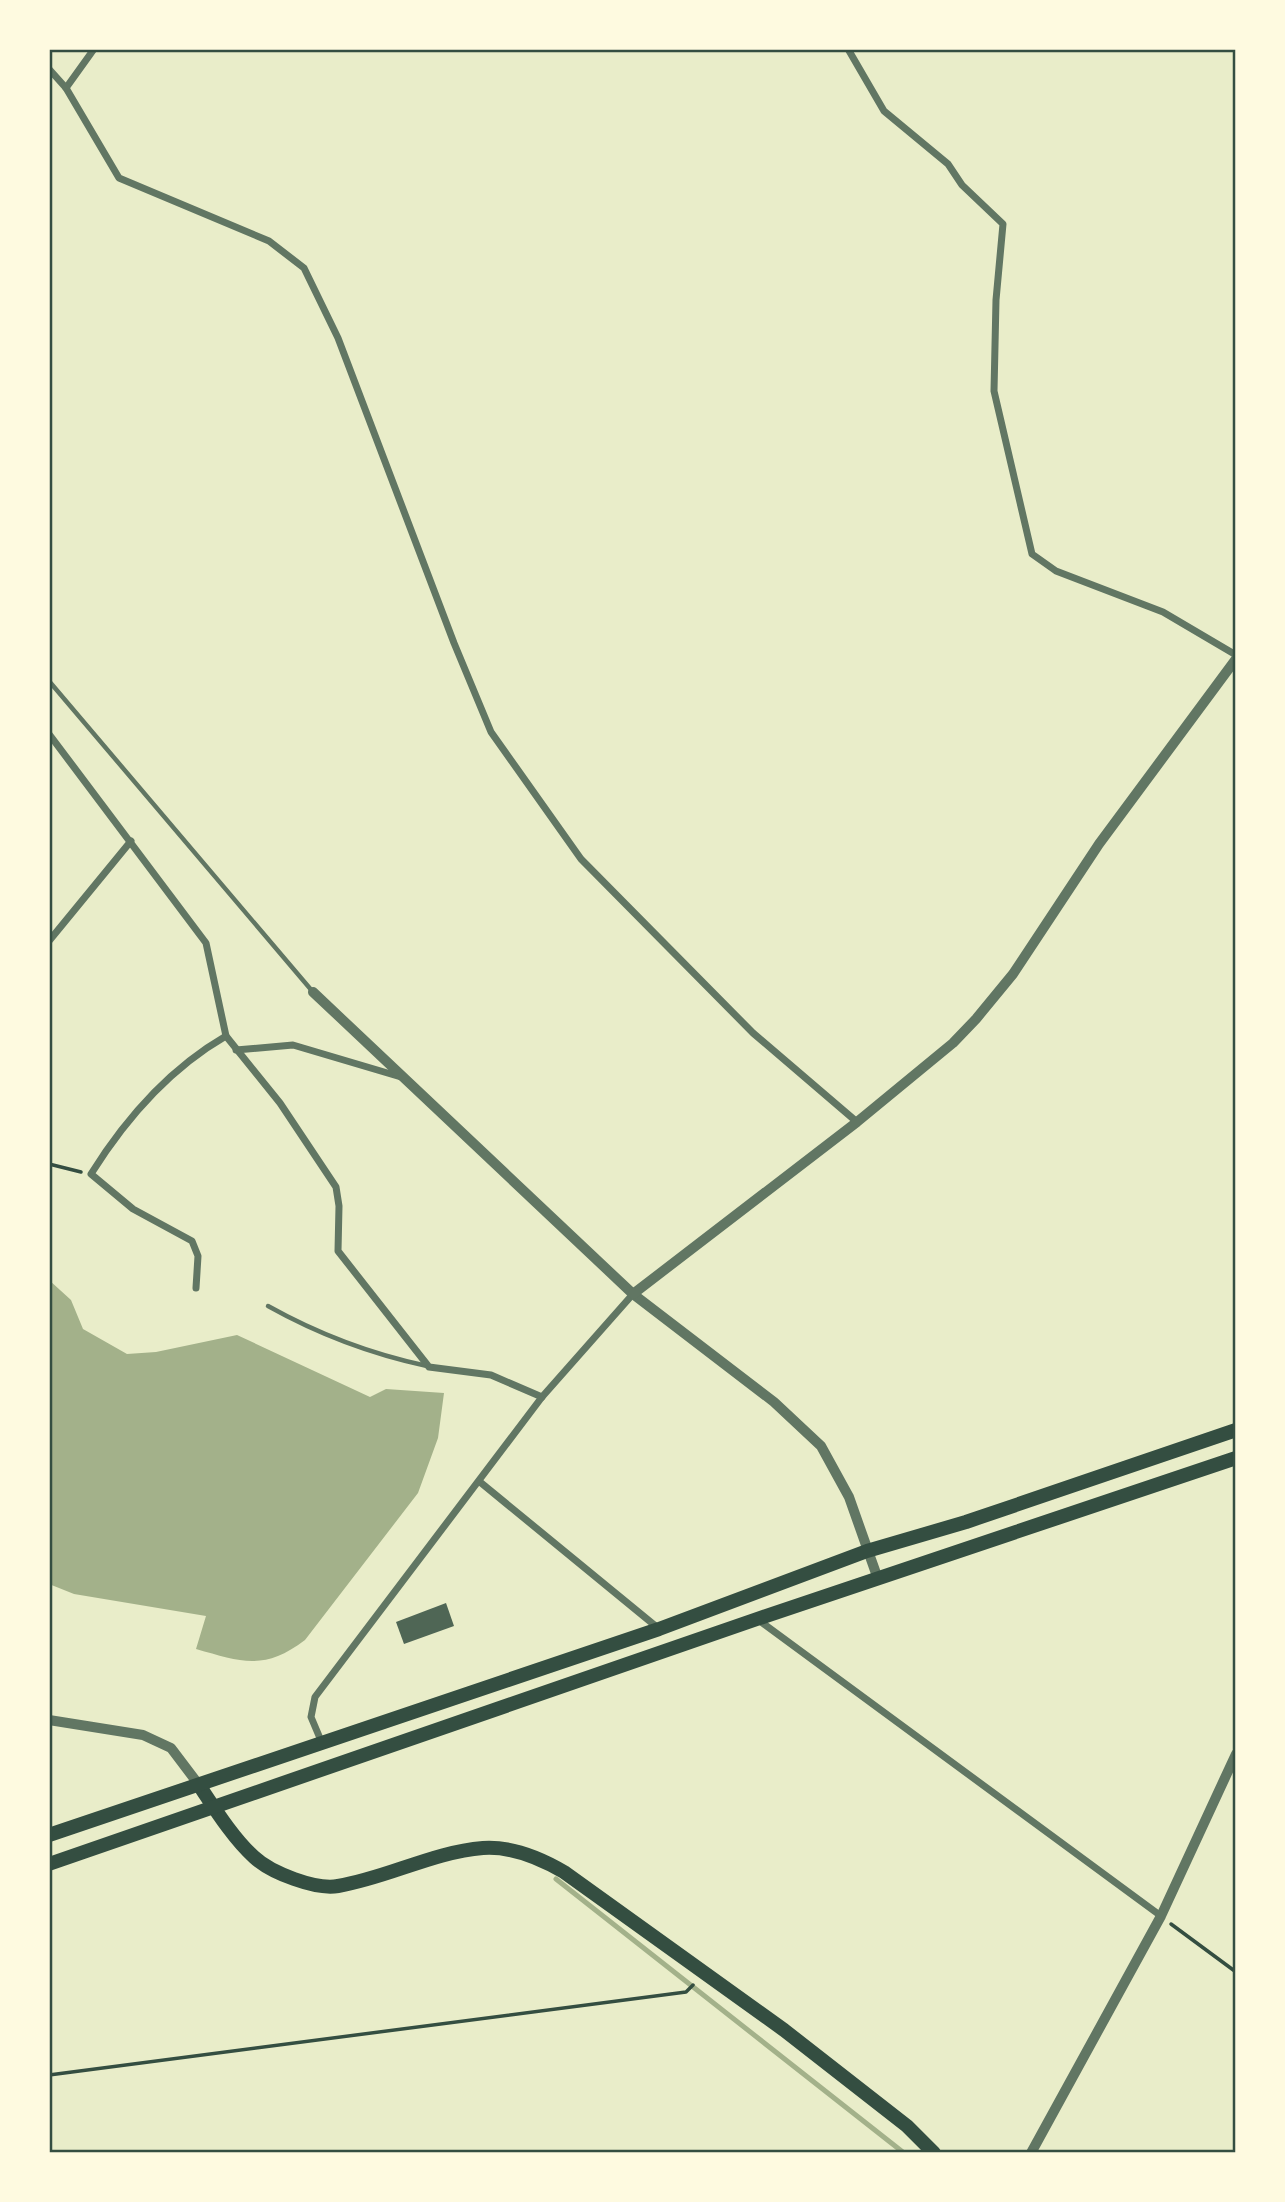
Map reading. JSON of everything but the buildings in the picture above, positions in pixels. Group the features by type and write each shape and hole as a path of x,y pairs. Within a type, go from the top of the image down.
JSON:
{"main road":[{"path":"49,1835 659,1629 867,1550 966,1522 1236,1430"},
{"path":"49,1864 213,1805 1236,1458"},
{"path":"199,1785 255,1858 292,1880 336,1887 457,1852 485,1848 513,1850 539,1858 564,1872 704,1973 897,2118 934,2153"}],"street":[{"path":"66,88 94,49"},
{"path":"322,1744 311,1717 315,1697 542,1397 632,1294 857,1122 953,1043 1013,974 1100,844 1236,657 1163,612 1056,571 1032,554 994,391 996,300 1003,224 962,185 948,164 884,111 848,49"},
{"path":"49,69 66,88 119,178 269,241 304,268 338,338 491,733 581,859 752,1033 857,1122"},
{"path":"49,734 206,943 226,1036 280,1103 336,1187 339,1206 338,1251 429,1367 491,1375 542,1397"},
{"path":"49,941 131,841"},
{"path":"313,992 632,1294 774,1402 821,1446 849,1497 878,1579"},
{"path":"196,1288 198,1256 192,1241 133,1209 91,1174 107,1148 160,1083 201,1051 226,1036"},
{"path":"236,1050 293,1045 409,1080"},
{"path":"480,1482 659,1629"},
{"path":"757,1619 1161,1916"},
{"path":"49,1720 143,1735 171,1748 199,1785"},
{"path":"1031,2153 1161,1916 1236,1754"}],"lane":[{"path":"49,681 313,992"},
{"path":"268,1306 321,1333 385,1357 429,1367"}],"path":[{"path":"49,1164 91,1174"},
{"path":"1161,1916 1236,1972"},
{"path":"49,2075 687,1992 704,1973"}],"shaded area":[{"path":"49,1280 71,1300 83,1329 127,1354 156,1352 237,1335 370,1397 386,1389 444,1393 438,1438 418,1493 305,1640 290,1650 265,1660 240,1660 196,1649 206,1616 74,1594 49,1584"}],"waterway":[{"path":"556,1879 904,2153"}]}
